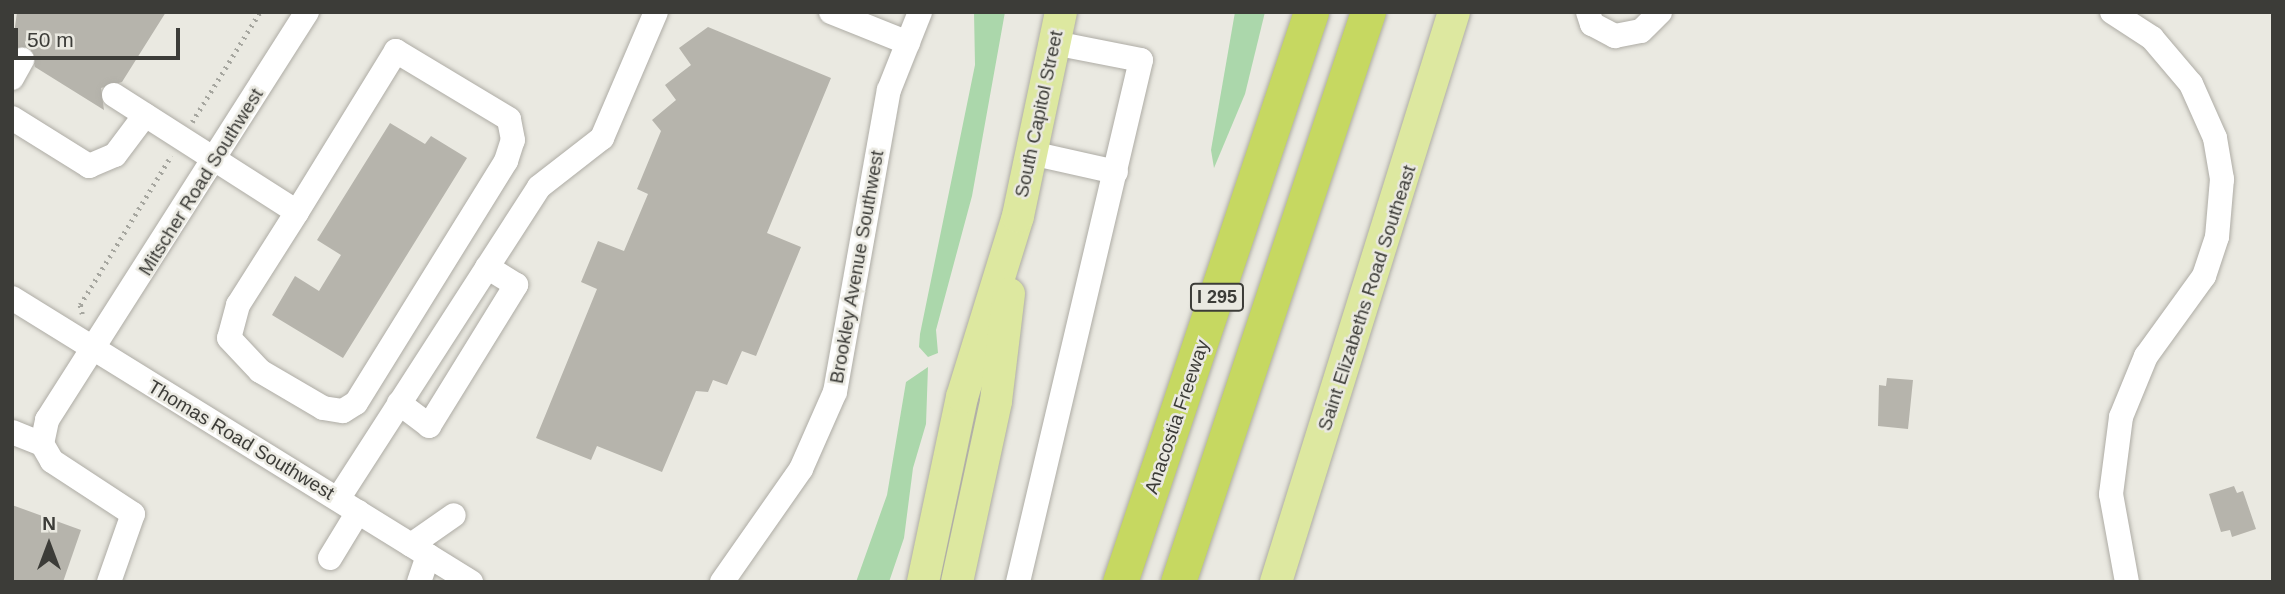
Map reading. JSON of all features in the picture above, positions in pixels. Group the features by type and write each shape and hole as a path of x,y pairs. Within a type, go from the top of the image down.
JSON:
{"highway":[{"name":"Anacostia Freeway","path":"1120,582 1311,12"},
{"name":"I 295","path":"1178,582 1368,12"}],"main road":[{"name":"South Capitol Street","path":"1017,216 1061,12"},
{"name":"Saint Elizabeths Road Southeast","path":"1276,582 1454,12"},
{"path":"923,582 962,397 1017,216"},
{"path":"957,582 996,401 1017,216"}],"street":[{"name":"Mitscher Road Southwest","path":"42,444 47,421 91,348 117,317 307,12"},
{"path":"330,558 348,505 399,403 539,187 602,138 656,12"},
{"path":"831,12 908,43"},
{"name":"Brookley Avenue Southwest","path":"723,582 800,469 835,393 889,90 920,12"},
{"path":"1588,12 1592,24 1615,36 1641,31 1660,12"},
{"path":"2112,12 2152,38 2191,84 2215,138 2221,179 2217,237 2204,276 2146,356 2118,429 2112,519 2127,582"},
{"path":"1018,582 1141,60 1055,43"},
{"path":"396,51 509,119 513,140 506,161 355,403 343,411 323,408 260,371 229,338 238,305 298,212 396,51"},
{"path":"114,95 180,141 298,212"},
{"path":"12,118 89,166 115,155 145,115"},
{"path":"1031,153 1116,173"},
{"path":"399,403 429,426 516,285 487,267"},
{"name":"Thomas Road Southwest","path":"12,298 471,582"},
{"path":"12,432 42,444 52,461 133,513 109,582"},
{"path":"418,582 420,550 454,515"}],"path":[{"path":"91,348 80,305 260,12"}],"green space":[{"path":"974,12 1005,12 972,196 936,330 938,353 928,357 919,347 920,334 975,65"},
{"path":"1235,12 1265,12 1245,94 1214,168 1211,150"},
{"path":"928,367 926,424 913,468 904,538 889,582 856,582 887,495 906,382"}],"building":[{"path":"17,12 166,12 122,82 101,88 104,110 35,67 30,47 12,49"},
{"path":"708,27 831,78 767,233 801,247 756,356 742,351 727,385 713,380 708,392 696,391 662,472 597,446 591,460 536,438 597,289 581,282 598,241 624,251 648,194 637,189 661,131 652,120 676,100 665,85 691,65 679,48"},
{"path":"390,123 425,144 431,136 467,158 343,358 272,315 295,276 319,291 341,255 317,240"},
{"path":"1887,378 1913,380 1908,429 1878,426 1879,385 1886,386"},
{"path":"2234,486 2237,493 2243,491 2256,529 2232,537 2230,530 2221,532 2209,494"},
{"path":"12,505 81,530 63,582 12,582"}]}
